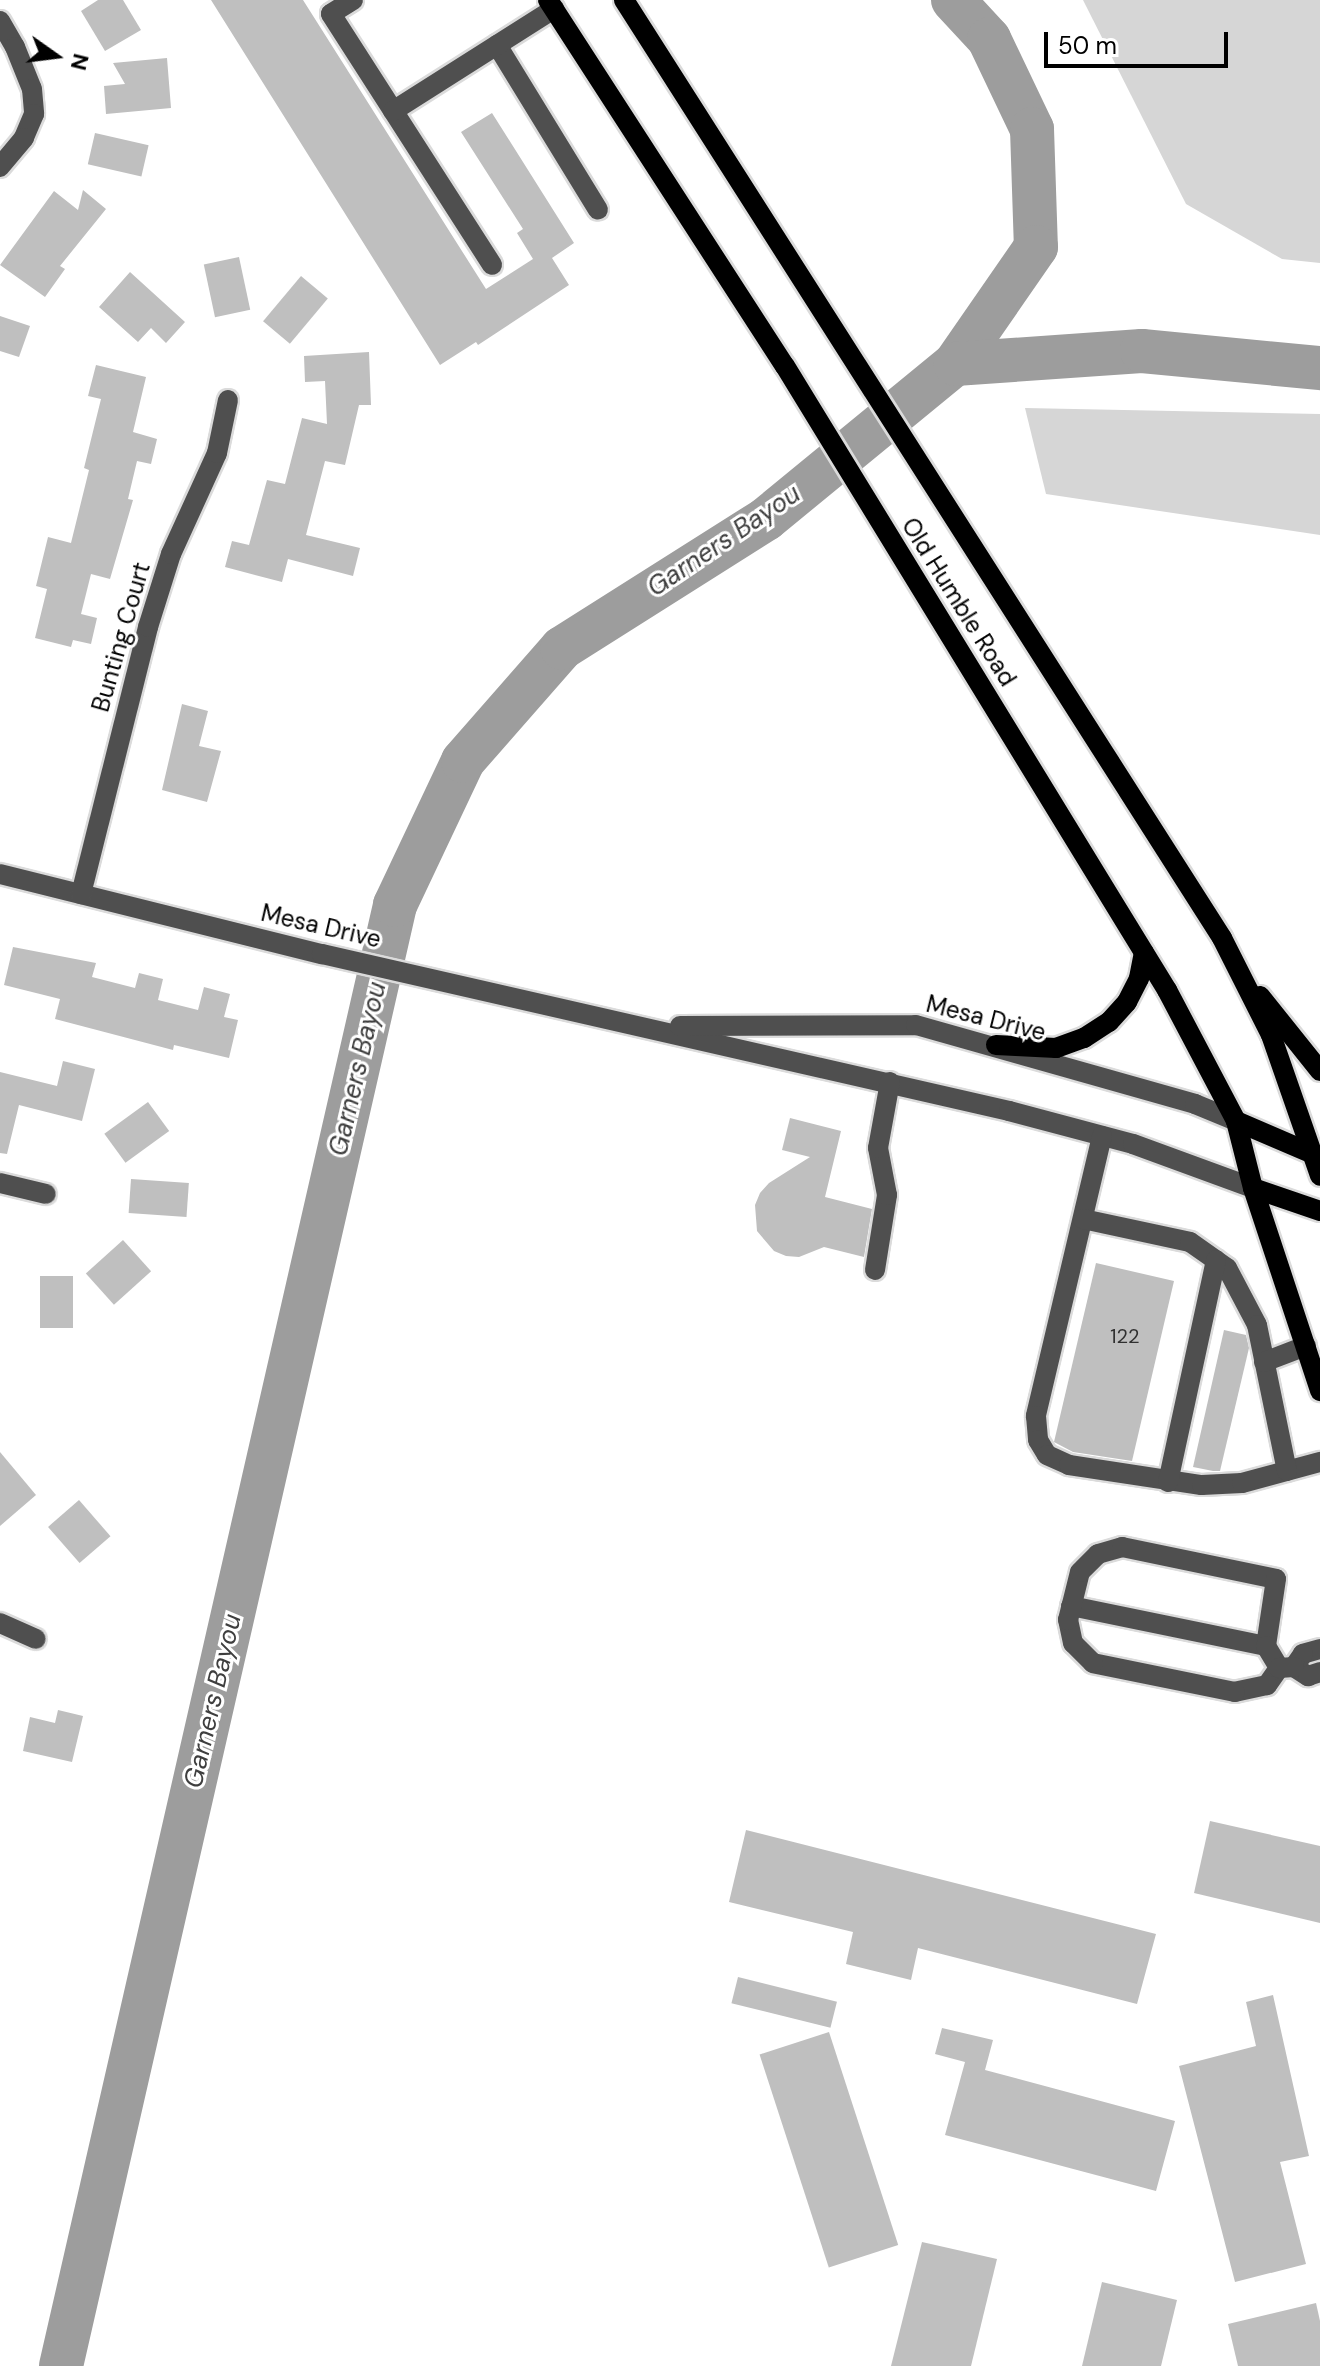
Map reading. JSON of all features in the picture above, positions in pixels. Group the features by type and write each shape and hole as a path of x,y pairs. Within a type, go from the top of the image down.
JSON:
{"main road":[{"name":"Old Humble Road","path":"624,0 1227,951 1271,1035 1316,1155 1320,1176"},
{"name":"Old Humble Road","path":"557,3 785,366 1144,952 1236,1121 1253,1188 1320,1391"},
{"path":"1227,951 1320,1071"},
{"path":"996,1045 1056,1048 1084,1038 1109,1022 1127,1002 1139,978 1144,952"},
{"name":"Mesa Drive","path":"1236,1121 1316,1155"},
{"path":"1253,1188 1320,1211"}],"street":[{"path":"353,0 331,14 492,265"},
{"path":"393,111 557,3"},
{"path":"0,21 15,47 32,89 34,114 24,138 0,167"},
{"path":"497,45 598,210"},
{"name":"Bunting Court","path":"81,894 148,627 171,554 217,453 228,400"},
{"name":"Mesa Drive","path":"0,874 322,954 890,1082 1102,1136 1253,1188"},
{"name":"Mesa Drive","path":"632,1026 916,1025 996,1045 1195,1104 1236,1121"},
{"path":"875,1270 887,1195 878,1148 890,1082"},
{"path":"1102,1136 1036,1416 1038,1440 1047,1455 1069,1465 1168,1482 1242,1483 1320,1462"},
{"path":"0,1183 46,1194"},
{"path":"1083,1219 1190,1242 1227,1268 1257,1325 1287,1471"},
{"path":"1168,1482 1216,1260"},
{"path":"1264,1362 1306,1346"},
{"path":"1266,1646 1276,1579 1122,1547 1098,1554 1080,1572 1068,1620 1073,1643 1093,1663 1235,1692 1267,1685 1303,1654 1320,1649"},
{"path":"1071,1606 1266,1646 1286,1668 1308,1676 1320,1672"},
{"path":"0,1623 36,1639"}],"shaded area":[{"path":"1083,0 1320,0 1320,263 1282,259 1186,204"},
{"path":"1025,408 1320,414 1320,535 1046,494"}],"building":[{"path":"98,0 123,0 141,30 105,51 81,11"},
{"path":"211,0 303,0 486,289 533,259 517,233 523,229 461,132 492,113 574,243 552,258 569,285 478,345 476,342 440,365"},
{"path":"167,58 171,108 106,114 104,86 125,84 113,63"},
{"path":"95,133 149,145 141,177 88,164"},
{"path":"83,190 106,209 60,266 65,269 45,297 0,265 54,191 78,210"},
{"path":"239,257 250,310 215,317 204,264"},
{"path":"130,272 185,322 166,343 151,328 138,342 99,307"},
{"path":"301,276 328,298 290,344 263,321"},
{"path":"0,316 30,326 19,357 0,351"},
{"path":"369,352 371,405 359,405 345,465 325,461 306,535 360,548 353,576 288,559 282,582 225,567 232,541 249,545 267,480 285,484 302,418 327,424 325,381 305,382 304,356"},
{"path":"96,365 146,377 133,432 157,439 151,464 137,461 128,499 133,500 110,579 91,574 81,614 97,618 91,644 73,640 71,647 35,638 47,589 36,586 48,537 71,543 89,470 84,468 101,399 88,396"},
{"path":"182,704 208,711 199,746 221,751 207,802 162,790"},
{"path":"13,947 96,963 92,977 135,988 139,973 163,979 158,1000 198,1010 204,987 230,994 224,1017 238,1020 229,1058 174,1045 173,1050 55,1019 60,999 4,985"},
{"path":"63,1061 95,1069 82,1121 19,1105 7,1154 0,1153 0,1072 57,1086"},
{"path":"148,1102 169,1131 125,1163 104,1134"},
{"path":"790,1118 841,1131 825,1197 872,1209 864,1257 824,1247 799,1257 786,1256 774,1251 757,1231 755,1205 760,1193 769,1183 810,1157 782,1150"},
{"path":"131,1179 189,1183 186,1217 129,1213"},
{"path":"123,1240 151,1271 114,1305 86,1273"},
{"path":"1096,1263 1174,1281 1132,1461 1073,1452 1054,1442"},
{"path":"40,1276 73,1276 73,1328 40,1328"},
{"path":"1224,1330 1246,1335 1249,1348 1220,1471 1213,1471 1193,1467"},
{"path":"0,1452 36,1495 0,1526"},
{"path":"79,1500 110,1536 80,1563 48,1527"},
{"path":"58,1710 83,1716 72,1762 23,1751 30,1717 55,1723"},
{"path":"1210,1821 1320,1846 1320,1923 1194,1893"},
{"path":"746,1830 1156,1934 1137,2004 918,1948 911,1980 846,1964 853,1932 729,1902"},
{"path":"738,1977 837,2002 830,2028 731,2003"},
{"path":"1273,1995 1309,2156 1280,2162 1306,2264 1235,2282 1179,2066 1256,2046 1246,2002"},
{"path":"942,2028 993,2040 985,2070 1175,2121 1156,2191 945,2135 965,2062 935,2054"},
{"path":"829,2032 898,2245 829,2268 760,2055"},
{"path":"922,2242 997,2259 971,2366 891,2366"},
{"path":"1102,2282 1177,2300 1161,2366 1082,2366"},
{"path":"1316,2303 1320,2321 1320,2366 1238,2366 1228,2324"}],"waterway":[{"path":"953,0 989,39 1032,129 1036,247 955,364"},
{"name":"Garners Bayou","path":"61,2366 395,905 463,761 562,648 766,519 955,364 1142,351 1320,368"}]}
